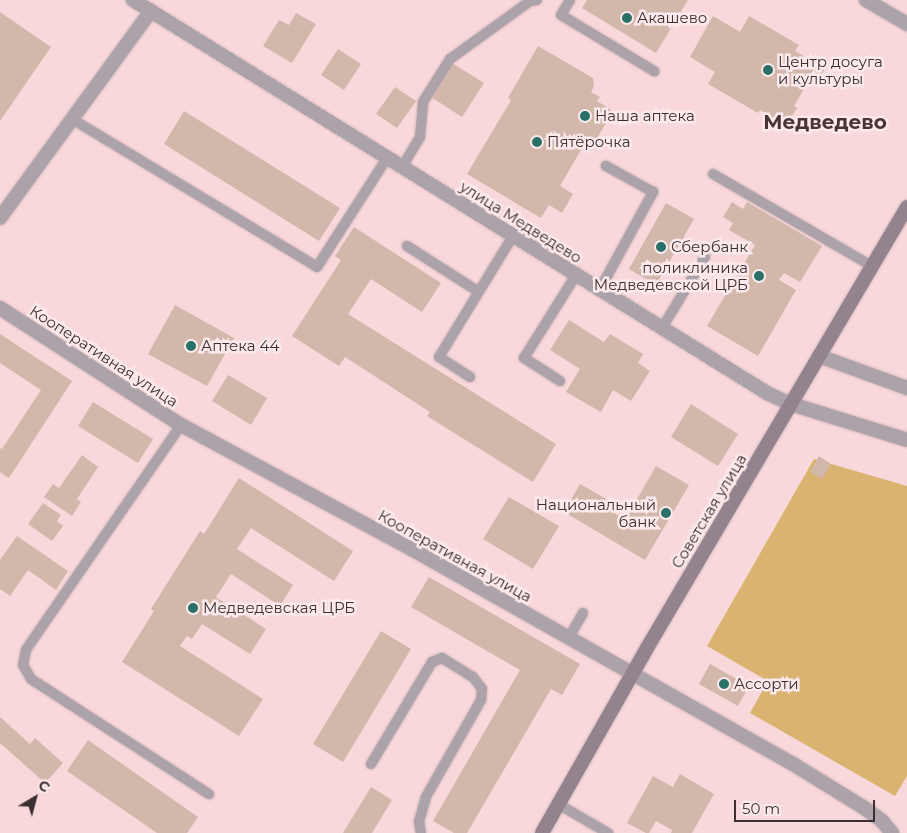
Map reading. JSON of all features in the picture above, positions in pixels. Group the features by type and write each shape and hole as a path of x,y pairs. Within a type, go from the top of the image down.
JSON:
{"main road":[{"name":"Советская улица","path":"542,833 632,674 907,208"}],"street":[{"name":"улица Медведево","path":"132,0 766,393 791,404 907,440"},
{"path":"866,0 907,24"},
{"path":"0,218 151,12"},
{"name":"Кооперативная улица","path":"0,308 181,425 415,551 568,639 793,764 863,807 882,821 892,833"},
{"path":"819,356 907,388"}],"lane":[{"path":"402,167 420,137 423,102 450,59 530,1 538,0"},
{"path":"570,0 562,15 654,70"},
{"path":"72,119 317,267 387,158"},
{"path":"600,289 653,192 606,166"},
{"path":"713,174 872,266"},
{"path":"470,377 438,358 513,236"},
{"path":"407,246 479,292"},
{"path":"662,328 705,256"},
{"path":"560,380 524,358 576,274"},
{"path":"181,425 26,650 23,665 31,679 208,794"},
{"path":"568,639 583,613"},
{"path":"371,764 432,662 442,658 473,677 482,689 481,700 426,797 418,821 421,833"},
{"path":"558,804 608,833"}],"shaded area":[{"path":"814,459 907,486 907,776 895,796 750,713 768,681 707,646"}],"building":[{"path":"587,0 688,0 656,53 582,8"},
{"path":"0,12 51,47 0,121"},
{"path":"296,13 316,24 292,63 263,46 279,20 289,25"},
{"name":"Центр досуга и культуры","path":"713,16 740,32 749,16 799,45 795,51 825,68 820,78 816,75 811,84 808,82 794,106 797,108 791,117 795,120 790,128 760,110 758,113 708,84 715,72 690,57"},
{"path":"538,46 593,78 594,86 591,92 600,97 597,101 613,111 592,147 585,143 560,186 573,194 562,213 549,205 541,218 467,174 511,100 508,98"},
{"path":"338,49 361,64 344,90 321,75"},
{"path":"452,63 484,83 462,117 431,97"},
{"path":"395,87 416,101 397,128 376,114"},
{"path":"184,111 340,208 319,241 164,144"},
{"name":"поликлиника Медведевской ЦРБ","path":"732,202 743,209 747,202 822,246 800,282 784,273 779,280 796,290 758,356 707,326 755,245 729,230 733,223 723,217"},
{"path":"666,203 694,219 656,285 629,269"},
{"path":"354,227 441,283 422,312 371,279 348,314 556,444 533,482 427,416 430,412 345,357 339,366 292,336 341,260 335,256"},
{"name":"Аптека 44","path":"175,305 234,338 207,386 148,354"},
{"path":"569,320 604,342 610,334 643,354 638,363 650,371 631,401 613,390 601,412 566,392 580,369 550,350"},
{"path":"0,334 72,381 9,478 0,472 0,448 2,449 41,390 0,363"},
{"path":"228,375 267,398 251,425 212,401"},
{"path":"93,402 153,439 138,463 78,426"},
{"path":"691,404 738,434 718,466 671,437"},
{"path":"82,455 98,467 77,499 81,502 72,516 44,497 53,484 59,488"},
{"path":"819,456 831,464 822,479 810,472"},
{"path":"656,466 689,485 645,560 564,512 580,484 615,504 611,511 625,520"},
{"name":"Медведевская ЦРБ","path":"239,478 353,551 334,581 251,528 237,549 293,585 280,606 231,574 216,597 266,629 250,654 202,624 192,639 187,636 180,646 263,699 239,736 122,662 154,611 151,609 200,531 204,534"},
{"path":"509,497 559,526 533,569 483,539"},
{"path":"43,503 61,515 57,521 63,526 52,541 28,524"},
{"path":"17,536 68,571 56,590 28,570 10,596 0,589 0,560"},
{"path":"429,577 580,664 562,695 551,689 467,833 454,833 433,821 520,670 411,607"},
{"path":"381,631 411,649 343,762 313,744"},
{"path":"710,664 749,686 738,706 699,684"},
{"path":"0,717 30,744 35,738 63,763 45,783 0,743"},
{"path":"88,740 198,817 187,833 157,833 67,771"},
{"path":"680,774 714,794 692,833 671,833 672,830 656,821 649,833 646,833 627,823 653,776 673,787"},
{"path":"371,787 392,800 372,833 343,833"}],"place":[{"name":"Акашево","path":"627,18"},
{"name":"Центр досуга и культуры","path":"768,70"},
{"name":"Наша аптека","path":"585,116"},
{"name":"Пятёрочка","path":"537,142"},
{"name":"Сбербанк","path":"661,247"},
{"name":"поликлиника Медведевской ЦРБ","path":"759,276"},
{"name":"Аптека 44","path":"191,346"},
{"name":"Национальный банк","path":"666,513"},
{"name":"Медведевская ЦРБ","path":"193,608"},
{"name":"Ассорти","path":"724,684"}],"district":[{"name":"Медведево","path":"825,122"}]}
